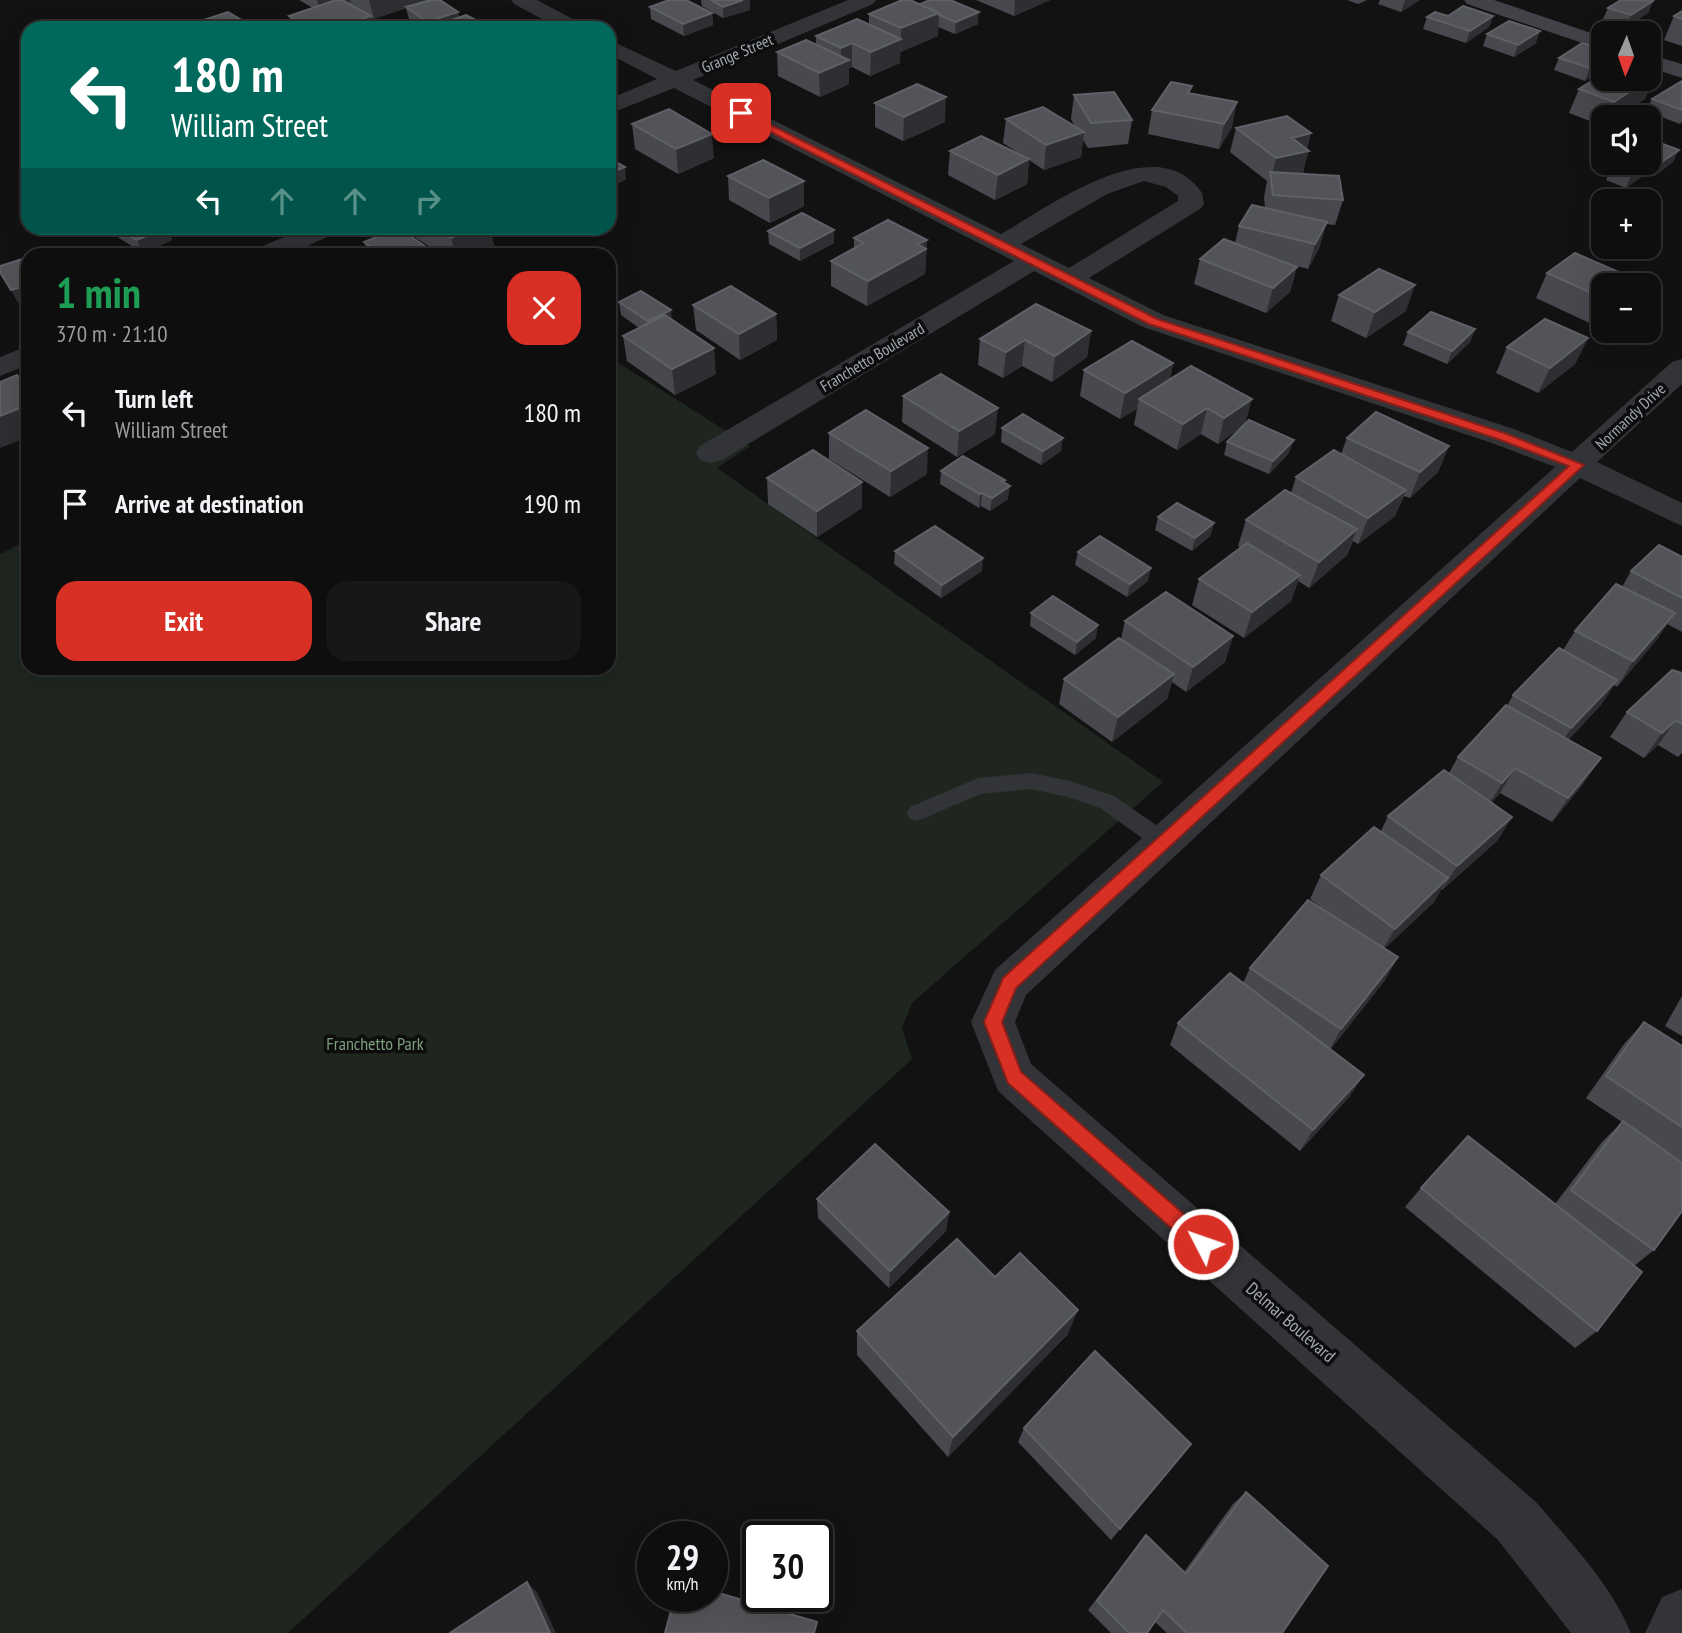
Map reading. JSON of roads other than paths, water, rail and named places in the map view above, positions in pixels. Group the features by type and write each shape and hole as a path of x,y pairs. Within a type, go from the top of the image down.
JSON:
{"main road":[{"path":"1474,0 1591,40"},
{"path":"1661,64 1682,71"}],"street":[{"path":"521,0 562,21"},
{"name":"Grange Street","path":"616,104 866,0"},
{"path":"616,50 1153,321 1503,436 1578,465 1682,516"},
{"path":"1003,244 1110,183 1129,175 1153,174 1178,182 1190,193 1191,204 1070,279"},
{"path":"281,248 311,235"},
{"name":"Franchetto Boulevard","path":"711,453 1034,260"},
{"path":"0,367 21,358"},
{"name":"Normandy Drive","path":"1578,465 1682,368"},
{"name":"Delmar Boulevard","path":"1578,465 1010,983 993,1022 1014,1077 1517,1521 1586,1605 1602,1633"},
{"path":"1673,1633 1682,1617"}],"lane":[{"path":"917,813 978,786 1031,781 1070,789 1107,802 1164,842"}],"park label":[{"name":"Franchetto Park","path":"375,1043"}]}
